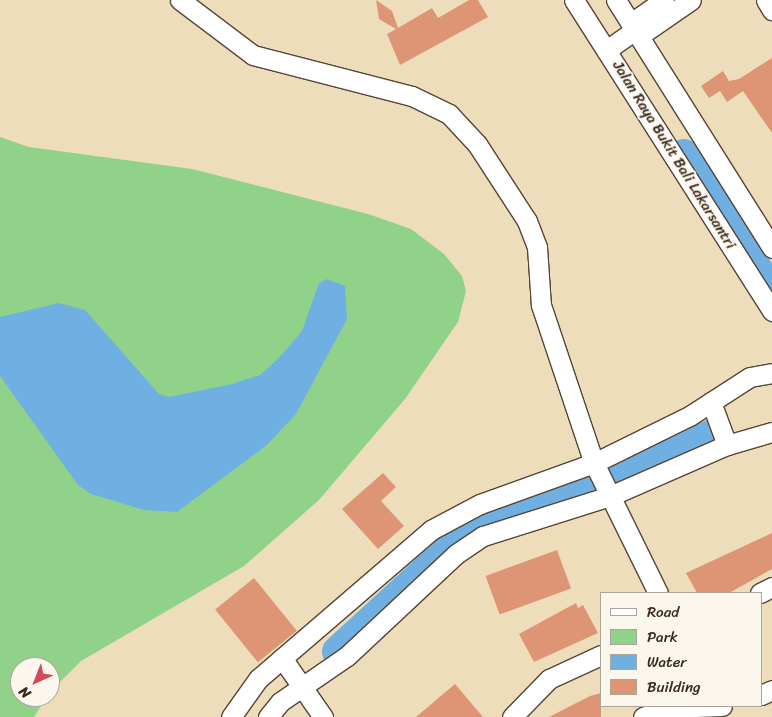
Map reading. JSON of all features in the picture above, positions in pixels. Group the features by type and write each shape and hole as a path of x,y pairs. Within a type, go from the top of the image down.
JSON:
{"street":[{"path":"180,0 253,55 412,96 449,114 477,144 518,206 537,247 540,305 594,463 658,592"},
{"name":"Jalan Raya Bukit Bali Lakarsantri","path":"574,0 625,37 772,248"},
{"name":"Jalan Raya Bukit Bali Lakarsantri","path":"616,0 625,37 772,311"},
{"path":"625,37 664,0"},
{"path":"625,37 691,0"},
{"path":"766,0 772,10"},
{"path":"231,717 258,679 439,526 480,504 594,463 711,402 750,378 772,373"},
{"path":"711,402 727,445"},
{"path":"268,717 302,687 347,656 456,554 483,536 610,496 727,445 772,432"},
{"path":"512,717 549,679 600,655"},
{"path":"282,658 324,717"},
{"path":"643,717 668,708 695,707"}],"green space":[{"path":"0,137 29,147 192,169 368,214 411,229 444,254 462,276 466,291 458,322 405,399 319,500 244,566 81,661 60,682 60,657 10,657 10,707 40,707 34,717 0,717"}],"water":[{"path":"327,279 345,286 347,319 296,414 267,445 177,512 144,510 91,494 78,485 0,376 0,317 59,303 85,310 159,394 169,397 232,384 260,375 279,358 302,331 319,283"}],"building":[{"path":"376,0 392,11 398,28 432,8 438,18 469,0 478,0 488,17 400,65 387,34 396,29 379,19"},
{"path":"772,58 772,133 743,91 727,102 720,91 709,98 701,86 723,71 729,81 739,79"},
{"path":"383,473 396,487 381,501 404,526 378,549 342,509"},
{"path":"772,533 772,569 731,592 696,592 686,573"},
{"path":"557,550 571,589 500,615 486,576"},
{"path":"254,578 297,631 258,662 215,609"},
{"path":"576,603 578,608 583,605 598,633 534,662 519,634"},
{"path":"455,684 483,717 416,717"},
{"path":"600,693 601,717 549,717 590,696"}],"waterway":[{"path":"683,154 772,292"},
{"path":"622,471 712,434"},
{"path":"337,651 455,543 582,487"}]}
